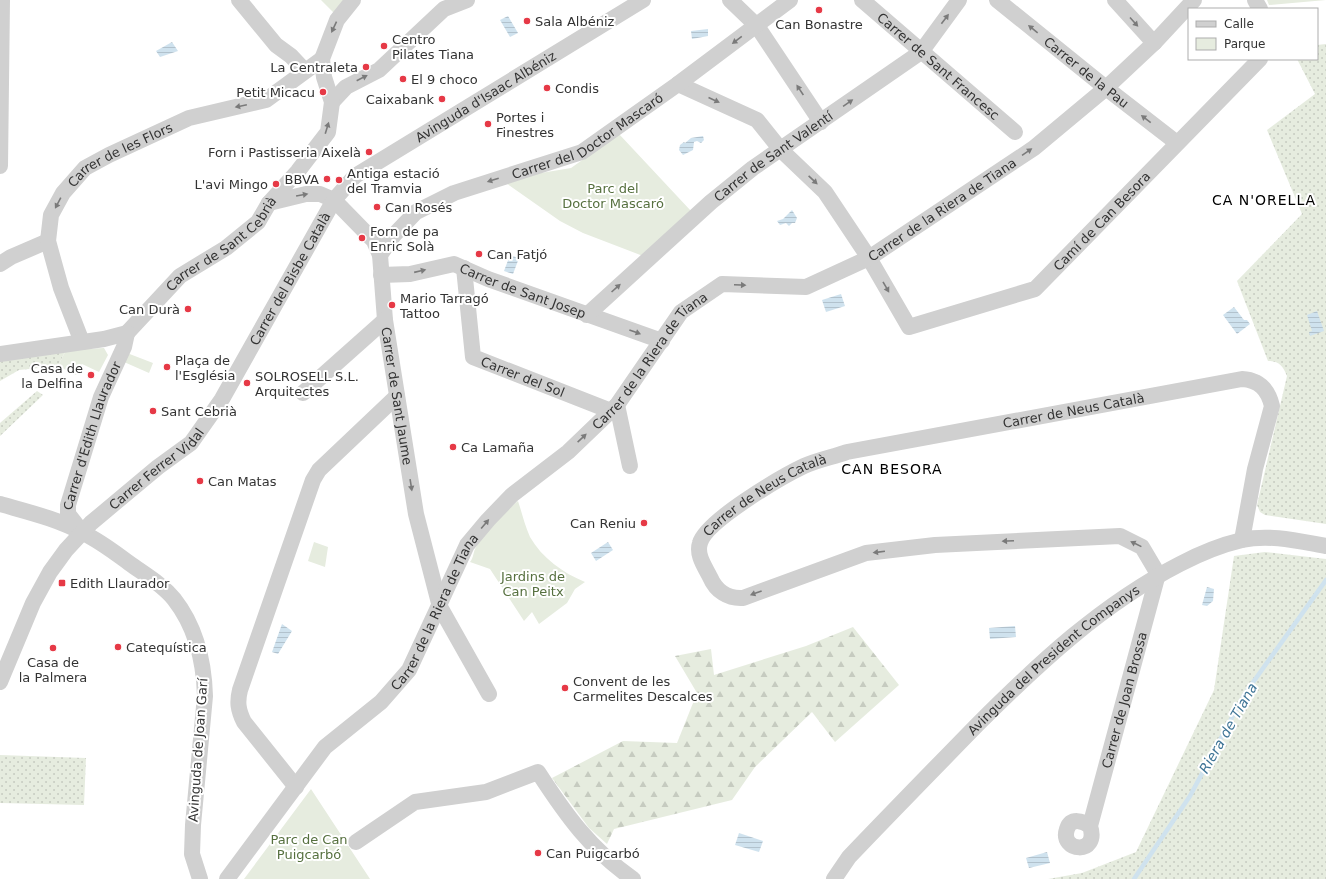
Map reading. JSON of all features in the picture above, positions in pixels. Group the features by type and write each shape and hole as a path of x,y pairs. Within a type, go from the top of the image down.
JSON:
{"street":[{"path":"0,166 2,0"},
{"path":"239,0 276,45 291,56 305,71"},
{"path":"269,203 298,171 328,132 332,102 324,77 322,59 337,20 353,0"},
{"path":"332,102 346,87 379,70 444,9 467,0"},
{"name":"Avinguda d'Isaac Albéniz","path":"334,200 355,176 643,0"},
{"path":"730,0 757,26 821,122"},
{"name":"Carrer del Doctor Mascaró","path":"380,255 394,235 416,212 454,192 582,152 678,84 790,0"},
{"name":"Carrer de Sant Francesc","path":"862,0 1015,132"},
{"name":"Carrer de Sant Valentí","path":"587,315 711,202 754,168 921,52 959,0"},
{"name":"Carrer de la Pau","path":"997,0 1176,143"},
{"path":"1115,0 1154,43"},
{"name":"Carrer de la Riera de Tiana","path":"228,879 325,747 381,702 409,670 440,607 467,546 488,520 512,496 568,452 614,408 681,312 722,284 806,287 869,258 1034,148 1106,88 1154,43 1194,0"},
{"name":"Carrer de les Flors","path":"82,342 61,288 48,241 52,215 64,193 85,168 189,118 266,100 322,59"},
{"name":"Camí de Can Besora","path":"869,258 909,327 1035,289 1176,143 1259,60"},
{"path":"678,84 757,120 781,150 825,192 869,258"},
{"name":"Carrer de Sant Cebrià","path":"127,333 180,276 226,248 258,222 269,203 306,194 320,194 334,200"},
{"name":"Carrer de Sant Jaume","path":"334,200 374,241 380,255 385,320 416,514 440,607 489,694"},
{"name":"Carrer del Bisbe Català","path":"222,399 334,200"},
{"path":"0,264 11,257 48,241"},
{"name":"Carrer de Sant Josep","path":"381,275 410,274 454,264 488,279 662,341"},
{"name":"Carrer del Sol","path":"464,268 473,357 614,408"},
{"path":"303,393 385,320"},
{"path":"0,354 104,339 127,333"},
{"name":"Carrer d'Edith Llaurador","path":"82,532 68,514 68,504 101,397 124,347 127,333"},
{"name":"Carrer de Neus Català","path":"1158,574 1142,547 1120,536 935,545 866,553 743,598 733,598 721,592 712,583 699,552 703,536 717,522 759,491 804,466 847,452 1242,379 1252,380 1262,385 1270,396 1272,406 1255,469 1242,540"},
{"path":"296,787 244,722 238,711 240,690 312,480 319,470 397,396"},
{"name":"Carrer Ferrer Vidal","path":"82,532 158,466 191,443 222,399"},
{"path":"614,408 630,466"},
{"name":"Avinguda de Joan Garí","path":"0,504 36,514 82,532 99,541 164,589 174,599 197,641 205,678 205,696 193,825 192,854 188,879"},
{"path":"0,682 42,585 66,550 82,532"},
{"name":"Avinguda del President Companys","path":"834,879 854,852 1017,686 1076,632 1110,606 1158,574 1199,555 1242,540 1268,537 1326,546"},
{"name":"Carrer de Joan Brossa","path":"1090,826 1158,574"},
{"path":"356,842 415,802 486,792 538,772 582,835 633,879"},
{"name":"Avinguda de Joan Garí","path":"192,854 200,879"}],"green space":[{"path":"321,0 349,0 334,13"},
{"path":"1267,0 1326,0 1269,5"},
{"path":"1326,44 1326,524 1265,515 1260,512 1257,505 1287,376 1284,369 1278,363 1268,361 1237,281 1302,214 1267,130 1315,94 1298,60 1318,60 1318,45"},
{"name":"Parc del Doctor Mascaró","path":"619,134 691,211 643,256 583,233 560,221 506,183 541,173 571,168"},
{"path":"104,348 108,355 99,372 82,364 76,375 58,366 66,350"},
{"path":"66,350 58,366 19,370 0,381 0,361"},
{"path":"127,353 153,363 149,373 124,362"},
{"path":"37,391 43,395 0,436 0,423"},
{"name":"Jardins de Can Peitx","path":"518,501 530,537 535,545 554,564 585,582 575,589 567,603 539,624 532,612 524,621 490,569 470,562 476,547 485,533"},
{"path":"314,542 328,547 325,567 308,561"},
{"path":"1265,552 1326,559 1326,879 1048,879 1082,873 1136,852 1214,690 1234,556"},
{"path":"853,627 899,685 835,742 812,712 755,767 732,800 614,829 607,844 589,828 552,778 623,741 677,743 697,693 675,656 711,649 714,675 806,646"},
{"path":"0,755 86,758 84,805 0,803"},
{"name":"Parc de Can Puigcarbó","path":"311,789 370,879 244,879"}],"water":[{"path":"508,16 518,33 510,37 500,20"},
{"path":"708,29 708,36 692,39 691,31"},
{"path":"172,42 178,51 160,57 156,51"},
{"path":"703,136 704,140 701,143 697,141 694,142 693,150 683,155 679,150 680,145 684,142 685,143 691,138"},
{"path":"792,210 797,218 795,223 792,223 789,226 786,223 780,225 777,221 783,219"},
{"path":"510,255 519,258 513,274 504,271"},
{"path":"841,294 845,306 826,312 822,300"},
{"path":"1234,307 1244,320 1247,320 1250,324 1237,334 1223,315"},
{"path":"1317,311 1324,331 1310,336 1309,332 1312,331 1307,315"},
{"path":"608,542 613,550 596,561 591,553"},
{"path":"1207,587 1214,589 1213,601 1207,606 1202,605"},
{"path":"282,624 292,631 278,654 272,652"},
{"path":"1015,626 1016,637 990,639 989,628"},
{"path":"739,833 763,841 759,852 735,845"},
{"path":"1047,852 1050,863 1029,868 1026,858"}],"waterway":[{"name":"Riera de Tiana","path":"1134,879 1190,796 1244,695 1326,580"}],"place":[{"name":"Can Bonastre","path":"819,10"},
{"name":"Sala Albéniz","path":"527,21"},
{"name":"Centro Pilates Tiana","path":"384,46"},
{"name":"La Centraleta","path":"366,67"},
{"name":"El 9 choco","path":"403,79"},
{"name":"Condis","path":"547,88"},
{"name":"Petit Micacu","path":"323,92"},
{"name":"Caixabank","path":"442,99"},
{"name":"Portes i Finestres","path":"488,124"},
{"name":"Forn i Pastisseria Aixelà","path":"369,152"},
{"name":"BBVA","path":"327,179"},
{"name":"Antiga estació del Tramvia","path":"339,180"},
{"name":"L'avi Mingo","path":"276,184"},
{"name":"Can Rosés","path":"377,207"},
{"name":"Forn de pa Enric Solà","path":"362,238"},
{"name":"Can Fatjó","path":"479,254"},
{"name":"Mario Tarragó Tattoo","path":"392,305"},
{"name":"Can Durà","path":"188,309"},
{"name":"Plaça de l'Església","path":"167,367"},
{"name":"Casa de la Delfina","path":"91,375"},
{"name":"SOLROSELL S.L. Arquitectes","path":"247,383"},
{"name":"Sant Cebrià","path":"153,411"},
{"name":"Ca Lamaña","path":"453,447"},
{"name":"Can Matas","path":"200,481"},
{"name":"Can Reniu","path":"644,523"},
{"name":"Edith Llaurador","path":"62,583"},
{"name":"Catequística","path":"118,647"},
{"name":"Casa de la Palmera","path":"53,648"},
{"name":"Convent de les Carmelites Descalces","path":"565,688"},
{"name":"Can Puigcarbó","path":"538,853"}],"district":[{"name":"CA N'ORELLA","path":"1264,200"},
{"name":"CAN BESORA","path":"892,469"}]}
